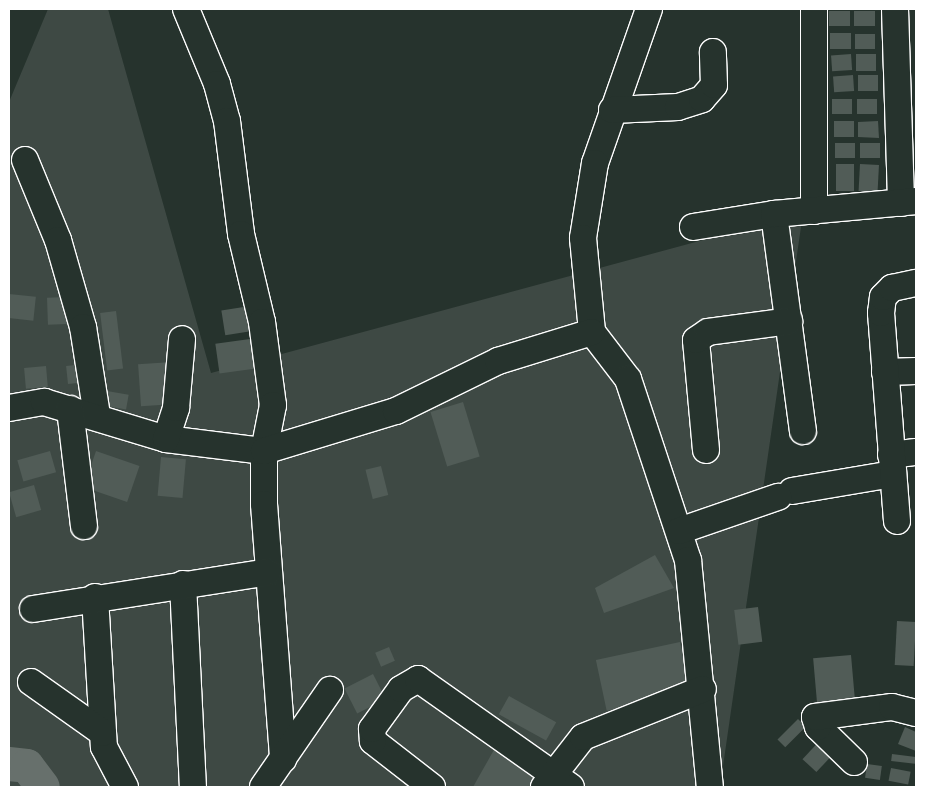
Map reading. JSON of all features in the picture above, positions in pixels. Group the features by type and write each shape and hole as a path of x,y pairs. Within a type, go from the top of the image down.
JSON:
{"street":[{"path":"186,9 217,84 234,160 242,234 262,322 272,405 264,451 268,572 283,758"},
{"path":"649,9 595,163 583,238 592,332 628,379 679,531 694,602 710,787"},
{"path":"814,9 814,211"},
{"path":"693,228 774,214 909,202 894,9"},
{"path":"612,110 678,107 702,99 714,85 713,52"},
{"path":"25,160 58,240 83,327 98,415"},
{"path":"774,214 803,431"},
{"path":"897,522 900,460 885,372 883,297 892,288 916,283"},
{"path":"706,450 696,340 708,332 789,321"},
{"path":"9,408 44,402 98,415 166,439 264,451 396,412 498,361 592,332"},
{"path":"166,439 176,408 182,339"},
{"path":"885,372 916,371"},
{"path":"70,409 84,526"},
{"path":"679,531 785,494 900,460"},
{"path":"33,609 95,597 268,572"},
{"path":"182,584 193,787"},
{"path":"95,597 104,747 125,787"},
{"path":"432,787 373,741 372,729 401,689 418,679 556,783 582,737 703,689"},
{"path":"30,682 103,733"},
{"path":"263,787 330,690"},
{"path":"854,762 818,727 815,717 892,707 916,713"}],"shaded area":[{"path":"48,9 108,9 211,373 803,213 720,787 9,787 9,102"}],"building":[{"path":"829,11 850,11 850,26 829,26"},
{"path":"854,11 875,11 875,26 854,26"},
{"path":"830,33 851,33 851,49 830,49"},
{"path":"855,34 875,34 875,49 855,49"},
{"path":"851,54 852,70 832,71 831,55"},
{"path":"856,54 876,54 876,71 856,71"},
{"path":"853,75 854,91 834,92 833,76"},
{"path":"858,75 878,75 878,91 858,91"},
{"path":"832,99 852,99 852,114 832,114"},
{"path":"857,99 877,99 877,114 857,114"},
{"path":"834,121 854,121 854,137 834,137"},
{"path":"878,121 879,138 858,137 858,122"},
{"path":"835,143 855,143 855,158 835,158"},
{"path":"860,143 880,143 880,158 860,158"},
{"path":"836,164 854,164 854,191 836,191"},
{"path":"860,164 879,165 878,192 859,191"},
{"path":"9,294 36,297 33,321 9,318"},
{"path":"66,297 67,324 48,325 47,298"},
{"path":"250,306 254,331 225,335 221,311"},
{"path":"116,311 123,369 107,371 100,313"},
{"path":"250,339 254,369 220,374 215,344"},
{"path":"172,362 175,404 141,406 138,364"},
{"path":"85,364 87,382 68,384 66,366"},
{"path":"46,366 48,387 26,389 24,368"},
{"path":"107,391 129,395 126,410 104,406"},
{"path":"463,402 480,457 447,466 430,412"},
{"path":"50,451 56,472 23,482 17,460"},
{"path":"96,451 139,466 127,502 84,487"},
{"path":"161,457 186,459 183,498 158,496"},
{"path":"381,466 388,495 373,499 365,470"},
{"path":"34,485 41,510 16,517 9,492"},
{"path":"655,555 674,588 604,613 595,588"},
{"path":"758,607 762,642 738,645 734,610"},
{"path":"897,621 916,622 914,666 895,665"},
{"path":"680,642 691,693 607,711 596,660"},
{"path":"389,647 395,661 381,667 375,653"},
{"path":"851,655 855,702 817,705 813,658"},
{"path":"373,674 386,699 357,713 344,689"},
{"path":"509,696 556,722 546,741 499,714"},
{"path":"798,719 806,727 785,747 777,740"},
{"path":"905,727 916,732 916,751 898,744"},
{"path":"825,735 839,748 816,772 802,759"},
{"path":"495,748 539,772 530,787 473,787"},
{"path":"892,754 916,757 915,764 891,761"},
{"path":"867,764 882,766 880,780 865,778"},
{"path":"891,768 911,772 908,785 889,781"}],"waterway":[{"path":"9,764 27,766 43,787"}]}
